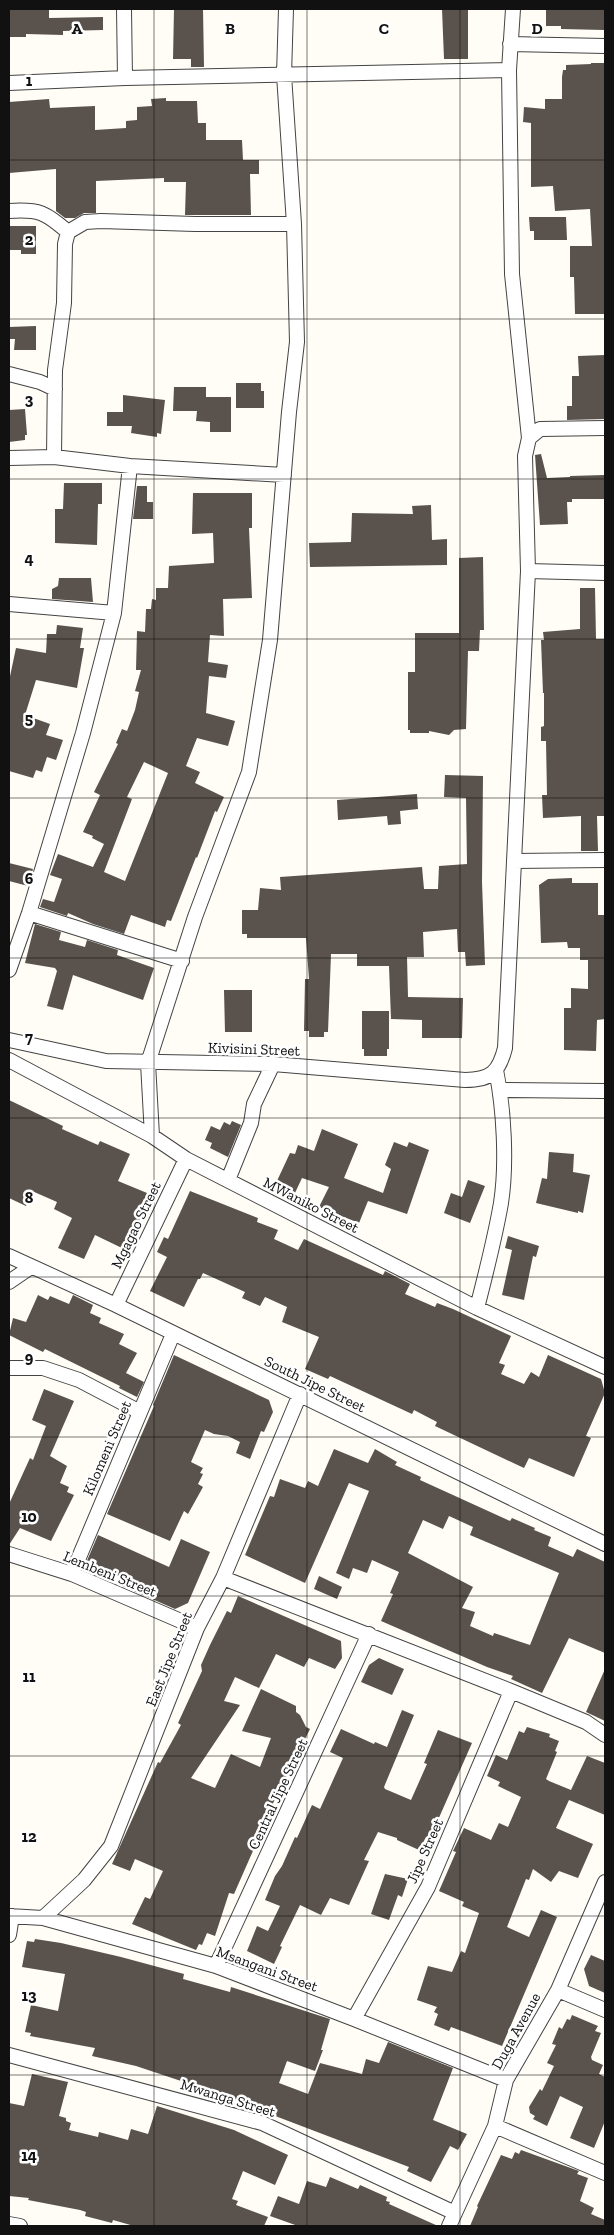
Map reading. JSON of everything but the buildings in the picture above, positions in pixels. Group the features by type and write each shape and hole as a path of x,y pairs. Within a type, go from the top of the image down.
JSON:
{"street":[{"path":"124,9 125,78"},
{"path":"152,1136 148,1063 195,917 249,772 270,640 297,342 294,224 284,75 286,9"},
{"path":"477,1308 501,1202 504,1168 500,1090 496,1070 501,1065 505,1048 528,571 525,456 529,438 512,274 509,70 513,9"},
{"path":"510,44 605,46"},
{"path":"9,83 125,78 509,70"},
{"path":"9,211 29,210 48,214 68,232"},
{"path":"54,457 55,370 64,303 65,244 68,232 85,222 294,224"},
{"path":"9,374 55,388"},
{"path":"529,438 540,429 605,428"},
{"path":"9,458 54,457 130,466 284,475"},
{"path":"9,970 29,913 83,733 114,613 130,466"},
{"path":"528,571 605,573"},
{"path":"9,604 114,613"},
{"path":"514,861 605,860"},
{"path":"29,913 182,961"},
{"name":"Kivisini Street","path":"9,1040 106,1061 273,1064 466,1080 478,1080 492,1075 496,1070"},
{"name":"MWaniko Street","path":"9,1060 152,1136 186,1159 477,1308 605,1367"},
{"path":"228,1180 251,1123 254,1104 273,1064"},
{"path":"500,1090 605,1091"},
{"name":"Mgagao Street","path":"116,1306 186,1159"},
{"name":"South Jipe Street","path":"9,1256 300,1394 605,1544"},
{"path":"9,1282 31,1267"},
{"name":"Kilomeni Street","path":"72,1574 173,1334"},
{"path":"9,1368 43,1368 79,1380 140,1412"},
{"name":"East Jipe Street","path":"43,1918 84,1880 111,1846 197,1628 223,1578 300,1394"},
{"name":"Lembeni Street","path":"9,1554 72,1574 197,1628"},
{"path":"223,1578 512,1690 586,1722 605,1735"},
{"name":"Central Jipe Street","path":"216,1966 369,1634"},
{"name":"Jipe Street","path":"354,2019 428,1887 512,1690"},
{"name":"Duga Avenue","path":"452,2220 494,2126 506,2080 558,1990 605,1882"},
{"path":"9,1935 10,1916"},
{"name":"Msangani Street","path":"10,1916 43,1918 216,1966 506,2080"},
{"path":"558,1990 605,2010"},
{"name":"Mwanga Street","path":"9,2055 262,2123 452,2220"},
{"path":"494,2126 605,2173"},
{"path":"9,2224 20,2226"}]}
